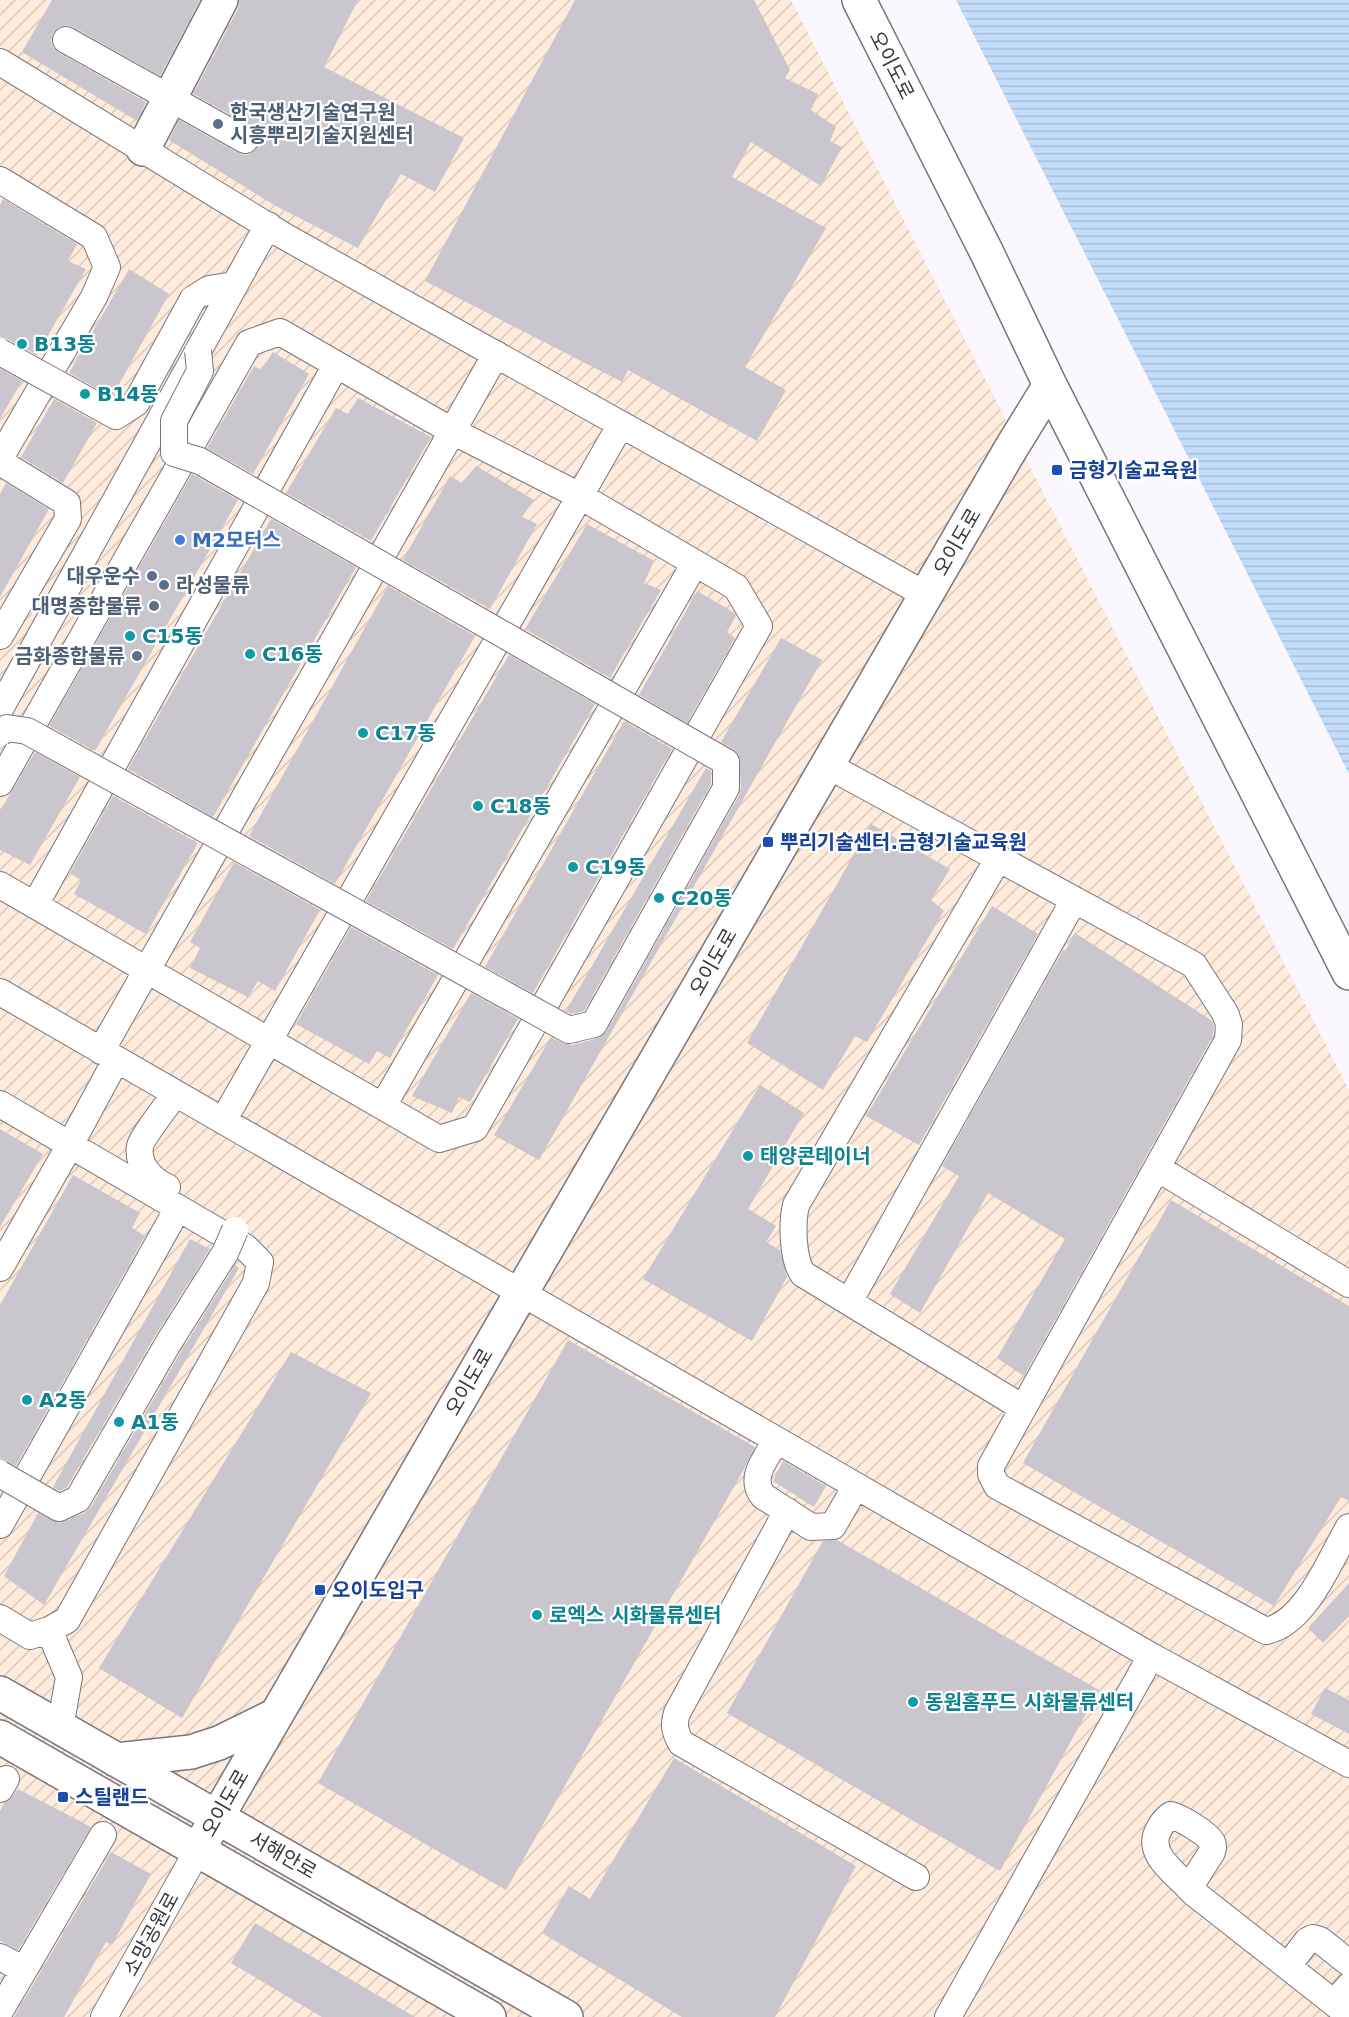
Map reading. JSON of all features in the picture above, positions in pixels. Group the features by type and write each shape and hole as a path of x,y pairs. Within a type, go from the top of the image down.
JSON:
{"main road":[{"path":"142,149 221,0"},
{"name":"오이도로","path":"198,1850 1010,450 1050,385 987,253 859,0"},
{"path":"1050,385 1349,973"},
{"name":"서해안로","path":"0,1693 566,2017"},
{"path":"116,1760 191,1752 219,1743 276,1715"},
{"name":"서해안로","path":"0,1737 489,2017"}],"street":[{"path":"66,40 245,140"},
{"path":"0,62 268,225 926,595"},
{"path":"0,180 94,237 107,267 94,297 2,462 67,503 68,519 0,636"},
{"path":"0,709 268,225"},
{"path":"0,352 116,416 136,403 193,299 209,289 234,285"},
{"path":"0,783 249,342 280,332 452,431 580,496 736,586 759,627 475,1128 440,1139 0,885"},
{"path":"0,734 7,728 27,731 569,1030 594,1024 726,788 726,762 200,461 174,453 174,421 200,371 198,351"},
{"path":"0,1268 70,1145 148,970 496,354"},
{"path":"35,905 336,365"},
{"path":"223,1121 621,424"},
{"path":"383,1106 695,563"},
{"path":"827,765 1194,966 1225,1013 1229,1024 1228,1040 991,1466 991,1474 997,1486 1266,1631 1277,1629 1309,1598 1349,1527"},
{"path":"999,859 796,1205 793,1217 800,1269 804,1274 1023,1408"},
{"path":"849,1302 1074,900"},
{"path":"0,992 1151,1656 1349,1764"},
{"path":"0,1474 59,1508 78,1499 169,1342 224,1255 235,1230 221,1213 157,1183 142,1166 140,1145 175,1094"},
{"path":"0,1104 245,1247 260,1262 256,1283 67,1620 49,1630 30,1636 0,1618"},
{"path":"1157,1168 1349,1284"},
{"path":"0,1525 178,1208"},
{"path":"777,1440 756,1475 759,1490 763,1496 812,1527 833,1526 856,1486"},
{"path":"787,1511 676,1713 675,1732 681,1743 916,1877"},
{"path":"49,1630 69,1677 60,1728"},
{"path":"948,2017 1151,1656"},
{"path":"0,2012 103,1834"},
{"name":"소망공원로","path":"104,2017 198,1850"},
{"path":"1189,1888 1288,1966 1344,2001"},
{"path":"1288,1966 1307,1941 1313,1938 1320,1940 1349,1964"},
{"path":"0,1957 24,1970"}],"shaded area":[{"path":"0,0 791,0 1349,1090 1349,2017 0,2017"}],"water":[{"path":"956,0 1349,0 1349,774"}],"building":[{"path":"52,0 200,0 160,76 73,27 65,25 53,33 51,41 59,53 146,102 137,121 22,52"},
{"path":"240,0 358,0 324,67 464,138 435,192 401,174 358,248 274,205 169,140 179,120 238,153 246,155 258,147 260,139 253,127 193,94 238,9"},
{"path":"575,0 754,0 790,70 785,78 818,94 811,110 836,127 830,141 842,147 821,186 751,142 732,177 826,228 745,367 786,390 757,441 628,370 622,382 425,281"},
{"name":"B13동","path":"3,199 77,244 68,261 86,269 37,355 0,337 0,205"},
{"path":"129,269 169,294 112,397 69,373"},
{"path":"273,352 309,374 253,474 207,448 254,366 261,370"},
{"path":"0,369 22,381 0,419"},
{"path":"358,398 431,437 371,541 286,493 336,408 348,414"},
{"path":"54,399 97,423 63,483 21,457"},
{"path":"476,466 534,500 522,517 537,524 490,609 403,560 450,476 462,483"},
{"path":"192,474 238,500 95,751 49,726"},
{"path":"6,483 49,509 0,597 0,494"},
{"path":"271,519 356,567 213,817 128,769"},
{"path":"587,524 654,561 644,583 661,590 610,678 525,629"},
{"path":"388,586 475,636 335,884 249,836"},
{"path":"697,591 733,612 736,616 727,632 735,638 687,723 639,695"},
{"path":"781,638 822,660 539,1160 494,1135 551,1037 562,1043 573,1045 598,1038 607,1031 739,795 741,788 739,755 721,742"},
{"path":"509,655 595,704 453,949 366,901"},
{"path":"624,721 672,749 533,993 485,967"},
{"path":"35,752 80,777 30,865 0,850 0,811"},
{"path":"706,768 711,771 711,784 584,1011 571,1014 566,1011"},
{"path":"113,796 198,843 146,934 74,894 81,880 70,873"},
{"path":"871,824 950,869 931,900 944,911 867,1042 855,1036 823,1090 747,1043"},
{"path":"234,862 320,910 275,991 258,981 248,997 190,968 200,948 190,942"},
{"path":"992,906 1038,934 919,1145 866,1116"},
{"path":"351,927 438,975 390,1058 377,1051 369,1064 296,1024"},
{"path":"1075,933 1211,1020 1214,1026 1213,1036 1024,1376 997,1358 1065,1239 988,1193 920,1313 890,1294 959,1176 942,1166 1063,950 1065,951"},
{"path":"471,993 518,1019 470,1102 459,1097 452,1113 412,1096"},
{"path":"760,1085 804,1113 748,1209 776,1226 766,1242 780,1250 787,1277 752,1341 643,1279"},
{"path":"0,1129 43,1154 0,1227"},
{"name":"A2동","path":"73,1175 140,1213 132,1228 145,1236 16,1466 0,1459 0,1305"},
{"path":"1171,1200 1349,1306 1349,1501 1341,1497 1274,1606 1023,1463"},
{"path":"190,1239 210,1249 156,1334 67,1487 60,1491 53,1487"},
{"path":"235,1265 239,1268 44,1605 4,1576 38,1513 59,1523 84,1513 91,1507 182,1350"},
{"name":"로엑스 시화물류센터","path":"568,1340 755,1447 506,1890 318,1783"},
{"path":"291,1352 371,1393 182,1718 99,1668"},
{"path":"783,1461 826,1486 814,1507 773,1481"},
{"name":"동원홈푸드 시화물류센터","path":"837,1540 1099,1690 1000,1871 727,1713 823,1541"},
{"path":"1349,1583 1349,1616 1323,1643 1308,1628"},
{"path":"1325,1688 1349,1700 1349,1734 1311,1714"},
{"path":"674,1758 856,1866 775,2017 682,2017 542,1933 569,1886 590,1899"},
{"path":"18,1789 91,1827 18,1950 0,1941 0,1811 4,1803"},
{"path":"111,1852 151,1874 112,1945 106,1942 64,2017 14,2017"},
{"path":"255,1923 415,2017 322,2017 231,1963"}],"place":[{"name":"한국생산기술연구원 시흥뿌리기술지원센터","path":"218,124"},
{"name":"B13동","path":"22,344"},
{"name":"B14동","path":"85,394"},
{"name":"금형기술교육원","path":"1057,470"},
{"name":"M2모터스","path":"180,540"},
{"name":"대우운수","path":"152,576"},
{"name":"라성물류","path":"164,585"},
{"name":"대명종합물류","path":"154,606"},
{"name":"C15동","path":"130,636"},
{"name":"C16동","path":"250,654"},
{"name":"금화종합물류","path":"137,656"},
{"name":"C17동","path":"363,733"},
{"name":"C18동","path":"478,806"},
{"name":"뿌리기술센터.금형기술교육원","path":"768,842"},
{"name":"C19동","path":"573,867"},
{"name":"C20동","path":"659,898"},
{"name":"태양콘테이너","path":"748,1156"},
{"name":"A2동","path":"27,1400"},
{"name":"A1동","path":"119,1422"},
{"name":"오이도입구","path":"320,1590"},
{"name":"로엑스 시화물류센터","path":"537,1615"},
{"name":"동원홈푸드 시화물류센터","path":"913,1702"},
{"name":"스틸랜드","path":"63,1797"}]}
